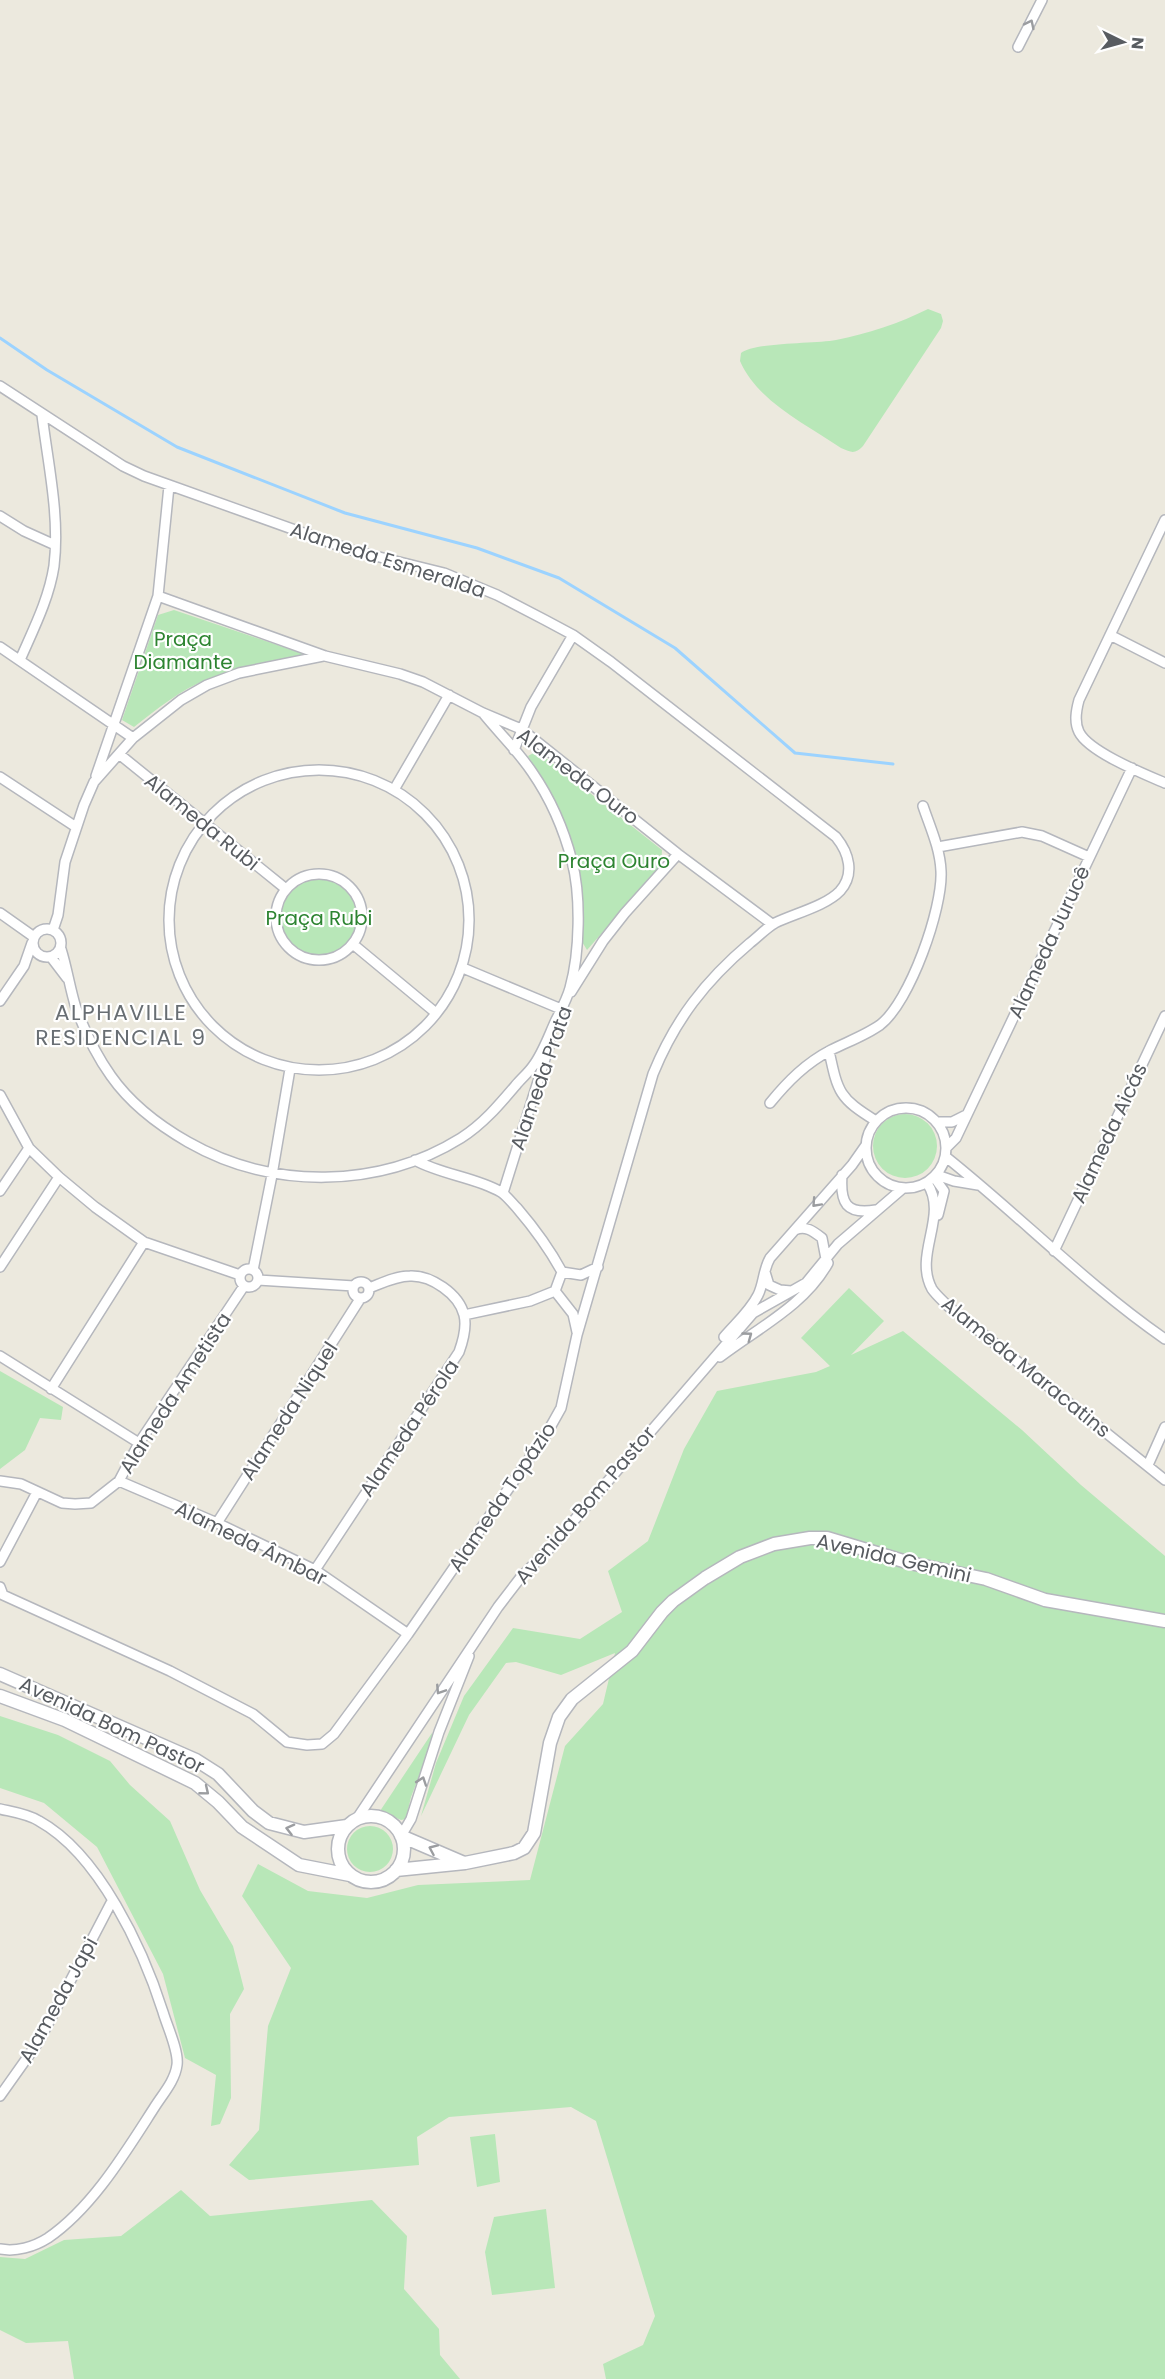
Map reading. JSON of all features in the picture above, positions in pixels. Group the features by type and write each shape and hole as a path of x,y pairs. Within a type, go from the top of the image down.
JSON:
{"street":[{"path":"1018,47 1042,0"},
{"name":"Alameda Esmeralda","path":"0,386 123,466 169,486 351,550 444,573 497,595 573,635 836,837 847,854 849,874"},
{"path":"20,660 50,584 55,545 42,415"},
{"path":"169,486 158,596 65,862 57,933 76,1009 94,1050 113,1079 135,1103 167,1130 201,1150 231,1163 272,1175 307,1178 375,1173 415,1160 462,1137 492,1114 534,1065 570,989 577,943 577,895 572,862 549,801 532,772 483,713"},
{"path":"0,516 24,531 55,545"},
{"path":"1165,520 1161,539 1110,635 1076,711 1078,731 1091,746 1165,783"},
{"name":"Alameda Ouro","path":"158,596 325,656 400,674 521,729 678,854 772,924"},
{"path":"514,750 531,707 573,635"},
{"path":"1110,635 1165,663"},
{"path":"0,647 133,738"},
{"path":"94,782 133,738 181,700 207,685 239,673 325,656"},
{"path":"394,789 449,695"},
{"name":"Alameda Rubi","path":"119,754 286,889"},
{"name":"Alameda Jurucê","path":"946,1147 956,1138 1132,768"},
{"path":"308,771 340,772 371,779 394,789 421,809 437,826 450,848 464,877 469,903 470,936 463,968 436,1013 417,1034 382,1058 338,1070 290,1069 269,1063 239,1048 216,1029 197,1005 181,978 169,924 172,890 182,856 202,822 230,800 255,786 283,776 308,771"},
{"path":"0,777 76,827"},
{"path":"770,1103 790,1078 812,1060 878,1026 888,1018 912,978 936,917 941,872 938,847 922,806"},
{"path":"938,847 1022,832 1042,836 1089,856"},
{"name":"Alameda Prata","path":"503,1193 561,1010 603,941 678,854"},
{"path":"309,874 336,877 348,884 357,895 362,908 362,921 354,945 331,960 307,959 295,954 279,936 276,924 279,899 286,889 296,880 309,874"},
{"name":"Alameda Topázio","path":"0,1587 3,1595 170,1671 253,1714 287,1742 307,1745 322,1744 334,1734 408,1634 547,1432 561,1408 577,1335 578,1315 591,1288 653,1074 666,1041 685,1012 736,955 772,924 830,899 839,892 849,874"},
{"path":"0,914 34,939 35,950 46,957 69,980"},
{"path":"0,1001 24,966 34,939 44,929 57,933"},
{"path":"354,945 436,1013"},
{"path":"24,966 61,949"},
{"path":"463,968 561,1010"},
{"name":"Alameda Aicás","path":"1054,1251 1165,1016"},
{"path":"829,1051 839,1090 855,1108 876,1121"},
{"path":"253,1270 290,1069"},
{"path":"518,1083 535,1093"},
{"path":"0,1095 29,1148 95,1207 144,1242 240,1275"},
{"path":"907,1108 918,1110 937,1122 944,1134 946,1157 933,1178 915,1188 902,1189 890,1186 879,1179 867,1158 866,1145 876,1121 896,1109 907,1108"},
{"path":"937,1122 952,1122 966,1115"},
{"name":"Avenida Bom Pastor","path":"701,1371 722,1339 753,1304 760,1292 765,1266 866,1145"},
{"path":"0,1191 29,1148"},
{"path":"946,1157 981,1185 1054,1251 1165,1339"},
{"path":"415,1160 438,1172 484,1184 503,1193 540,1235 562,1272 580,1275 597,1267"},
{"path":"842,1175 841,1189 846,1205 855,1211 877,1210"},
{"path":"0,1268 59,1177"},
{"path":"933,1178 981,1185"},
{"name":"Alameda Maracatins","path":"933,1178 931,1234 925,1261 933,1290 948,1306 1165,1480"},
{"name":"Avenida Bom Pastor","path":"0,1674 196,1760 218,1774 269,1823 304,1832 352,1823 448,1678 521,1577 551,1547 753,1313 794,1292 806,1283 838,1244 902,1189"},
{"path":"795,1230 800,1227 809,1228 822,1238 826,1260"},
{"path":"51,1389 144,1242"},
{"name":"Avenida Bom Pastor","path":"701,1371 786,1310 811,1288 820,1278 838,1244"},
{"path":"765,1266 769,1285 780,1290 794,1292"},
{"path":"246,1269 253,1270 258,1280 254,1286 244,1286 240,1275 246,1269"},
{"path":"555,1292 562,1272"},
{"path":"580,1275 591,1288"},
{"path":"369,1287 388,1280 410,1276 436,1281 452,1295 464,1315 530,1301 555,1292"},
{"path":"258,1280 354,1286 364,1282 369,1287"},
{"name":"Alameda Ametista","path":"0,1481 21,1484 62,1503 91,1503 119,1481 140,1443 244,1286"},
{"path":"354,1286 354,1294 360,1299 368,1296 369,1287"},
{"path":"555,1292 578,1315"},
{"name":"Alameda Niquel","path":"217,1523 360,1299"},
{"name":"Alameda Pérola","path":"315,1570 459,1352 464,1338 464,1315"},
{"path":"2,1359 140,1443"},
{"path":"1148,1465 1165,1427"},
{"name":"Alameda Âmbar","path":"119,1481 217,1523 315,1570 408,1634"},
{"path":"0,1562 37,1492"},
{"name":"Avenida Gemini","path":"396,1870 465,1863 518,1852 531,1840 537,1821 550,1743 560,1717 572,1699 632,1651 662,1612 674,1601 705,1578 740,1557 774,1544 810,1538 827,1538 910,1563 986,1579 1045,1600 1165,1621"},
{"name":"Avenida Bom Pastor","path":"401,1836 411,1819 439,1732 474,1643"},
{"name":"Avenida Bom Pastor","path":"0,1695 65,1720 195,1783 218,1802 242,1827 299,1865 350,1875"},
{"path":"0,1809 38,1820 63,1837 88,1863 130,1932 154,1986 178,2063 173,2078 123,2156 84,2205 47,2238 27,2248 0,2249"},
{"path":"366,1816 386,1820 395,1826 401,1836 404,1846 403,1858 396,1870 380,1882 368,1883 357,1880 342,1865 338,1855 341,1834 352,1823 366,1816"},
{"path":"401,1836 465,1863"},
{"name":"Alameda Japi","path":"0,2096 39,2041 112,1901"}],"green space":[{"path":"928,309 941,314 943,321 941,328 863,446 855,451 851,452 841,448 784,411 758,389 740,361 741,353 748,349 848,338 895,323"},
{"name":"Praça Diamante","path":"174,610 307,655 244,668 198,683 178,694 134,727 122,720 158,615"},
{"name":"Praça Ouro","path":"537,751 662,850 661,866 587,950 581,940 580,889 573,848 559,809 528,756"},
{"name":"Praça Rubi","path":"319,875 342,882 354,894 361,917 354,940 342,952 319,959 296,952 284,940 277,917 284,894 296,882"},
{"path":"905,1114 923,1120 931,1128 937,1146 931,1164 923,1172 905,1178 887,1172 879,1164 873,1146 879,1128 887,1120"},
{"path":"849,1288 884,1321 851,1355 903,1331 1022,1430 1081,1485 1165,1556 1165,2379 606,2379 603,2364 643,2345 655,2316 596,2121 571,2107 449,2117 417,2137 419,2165 249,2180 229,2165 259,2130 268,2026 291,1968 242,1896 258,1864 308,1891 367,1898 418,1885 530,1880 565,1746 603,1704 615,1653 561,1675 516,1662 506,1663 469,1715 421,1816 436,1763 464,1696 513,1628 580,1639 622,1612 608,1571 648,1541 684,1449 717,1391 816,1372 830,1366 801,1338"},
{"path":"0,1371 63,1407 61,1420 40,1418 25,1450 0,1469"},
{"path":"0,1716 58,1735 110,1761 130,1785 170,1821 200,1890 233,1946 244,1989 230,2014 231,2098 220,2124 211,2126 216,2075 185,2058 163,1974 97,1847 44,1803 0,1788"},
{"path":"432,1733 433,1740 411,1797 406,1819 401,1820 380,1811"},
{"path":"370,1826 386,1833 393,1849 386,1865 370,1872 354,1865 347,1849 354,1833"},
{"path":"495,2134 500,2182 477,2187 470,2137"},
{"path":"181,2190 210,2216 372,2200 407,2236 404,2289 439,2329 440,2355 460,2379 74,2379 68,2341 26,2343 0,2330 0,2257 25,2259 64,2240 121,2236"},
{"path":"546,2209 555,2288 492,2295 485,2252 494,2217"}],"waterway":[{"path":"0,338 47,370 177,447 345,513 477,548 559,578 675,648 795,753 893,764"}],"district":[{"name":"ALPHAVILLE RESIDENCIAL 9","path":"121,1024"}]}
